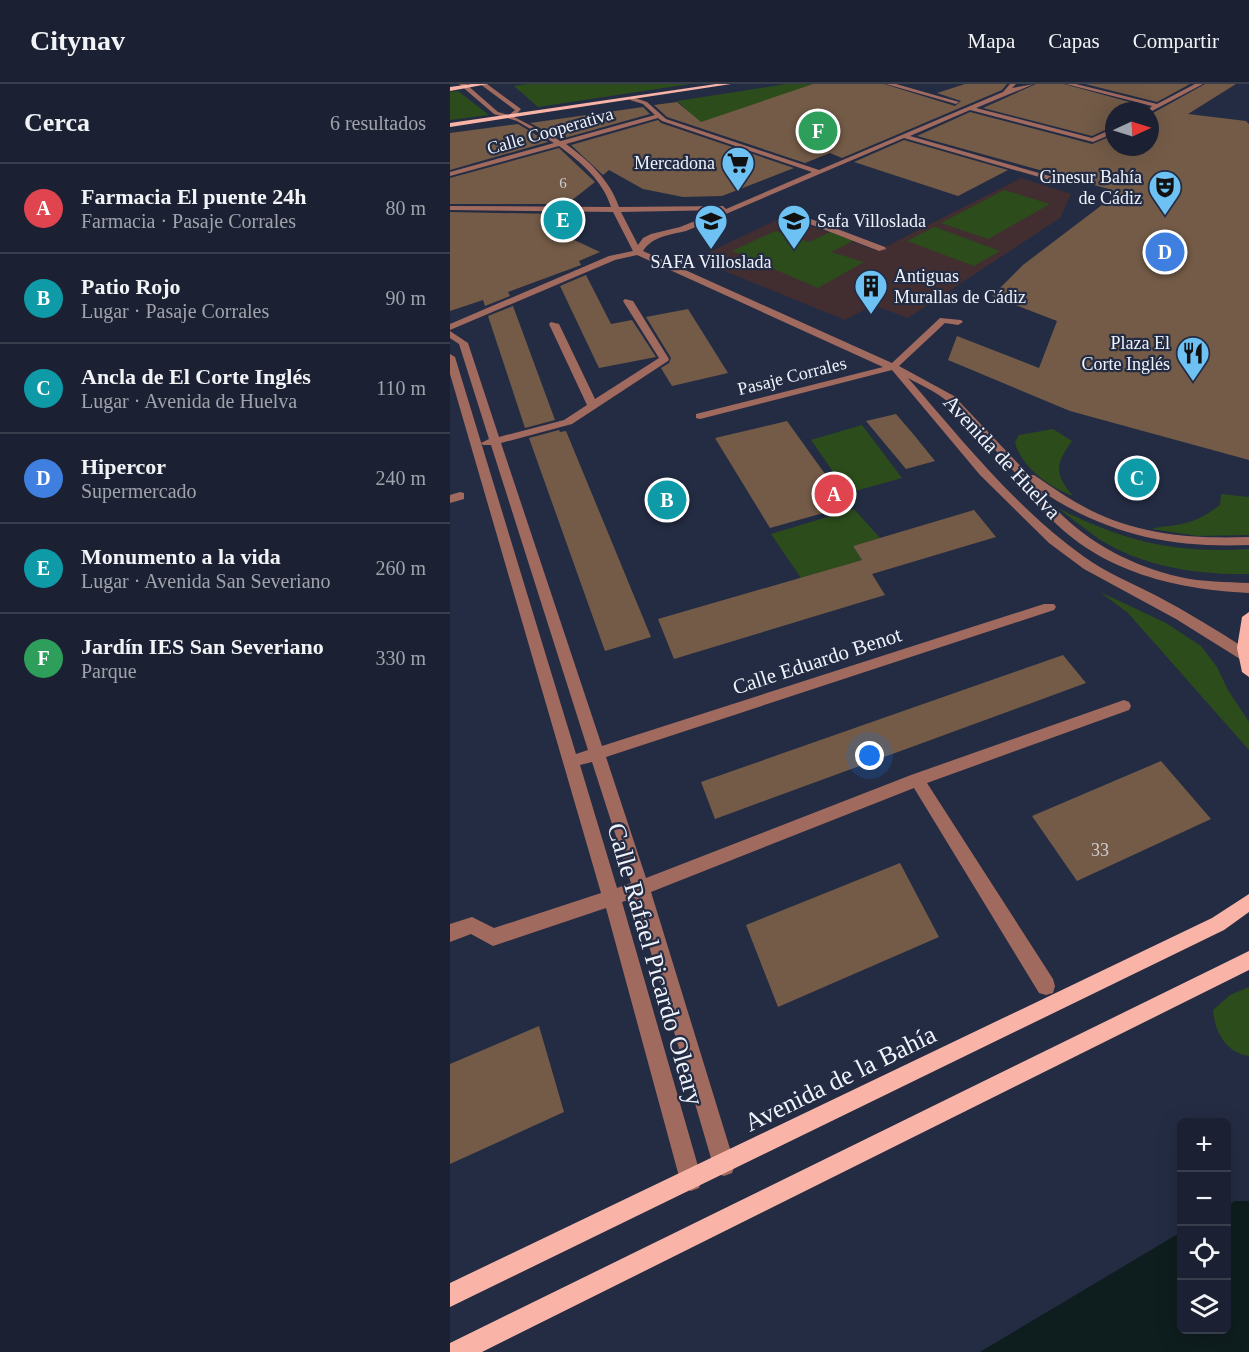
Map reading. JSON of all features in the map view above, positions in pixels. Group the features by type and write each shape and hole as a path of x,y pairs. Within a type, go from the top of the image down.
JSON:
{"main road":[{"path":"450,89 464,85 484,84"},
{"path":"450,125 728,84"},
{"path":"1249,617 1245,634 1245,655 1249,672"},
{"name":"Avenida de la Bahía","path":"450,1295 1218,924 1249,902"},
{"path":"457,1352 1249,960"}],"street":[{"path":"484,84 519,110 511,116"},
{"path":"889,84 956,102"},
{"path":"1005,93 1013,84"},
{"path":"450,335 617,265 683,229 1031,84"},
{"path":"1069,84 1143,102"},
{"path":"1159,106 1200,84"},
{"path":"464,85 496,113 511,116 560,143 584,161 602,180 629,241 638,252"},
{"path":"632,99 645,103 664,120 818,172"},
{"path":"969,108 1094,140 1105,134"},
{"name":"Calle Cooperativa","path":"450,174 658,116"},
{"path":"904,136 1050,179"},
{"path":"450,208 707,210 741,205"},
{"path":"787,212 882,249"},
{"name":"Avenida de Huelva","path":"638,252 892,367 950,398 1021,472 1045,505 1078,535 1104,553 1125,563 1177,581 1208,586 1249,588"},
{"path":"477,446 568,422 664,359 628,301"},
{"path":"892,367 943,320 958,322"},
{"path":"554,324 593,405"},
{"name":"Calle Rafael Picardo Oleary","path":"450,335 463,343 641,888 724,1164"},
{"name":"Calle Rafael Picardo Oleary","path":"450,357 612,899 691,1180"},
{"name":"Avenida de Huelva","path":"892,367 1003,493 1040,530 1100,574 1158,602 1245,655"},
{"name":"Pasaje Corrales","path":"700,416 892,367"},
{"path":"1021,472 1067,503 1093,517 1130,530 1169,538 1210,542 1249,541"},
{"name":"Calle Eduardo Benot","path":"597,754 1049,607"},
{"path":"450,933 472,925 493,937 612,899 917,780 1124,706"},
{"path":"571,762 597,754"},
{"path":"917,780 1046,986"}],"shaded area":[{"name":"Safa Villoslada","path":"1021,178 1071,194 1060,218 908,318 873,305 845,320 695,259 785,216 877,251"},
{"path":"1235,1201 1249,1201 1249,1352 980,1352 1177,1234 1177,1334 1231,1334 1231,1204"}],"green space":[{"path":"527,84 690,84 538,107 514,86"},
{"path":"786,84 815,84 699,124 672,112 686,109 677,101"},
{"path":"458,91 489,115 450,120 450,92"},
{"path":"1004,190 1050,204 988,239 941,223"},
{"path":"934,227 1000,251 974,266 907,241"},
{"path":"775,231 809,242 830,232 853,241 831,252 864,262 818,288 732,251"},
{"path":"862,425 902,478 848,493 811,440"},
{"path":"1053,429 1072,441 1062,456 1059,469 1062,481 1073,496 1055,488 1029,468 1015,442 1019,435"},
{"path":"1221,494 1249,497 1249,535 1198,536 1152,529 1182,524 1200,518 1220,505"},
{"path":"1058,508 1105,529 1150,543 1197,549 1249,549 1249,574 1191,571 1152,563 1116,549"},
{"path":"854,509 880,538 853,546 862,560 801,578 771,534"},
{"path":"1100,592 1166,623 1201,646 1217,667 1228,690 1249,722 1249,750 1128,613"},
{"path":"1249,987 1249,1056 1234,1051 1223,1040 1216,1026 1213,1010 1230,995"}],"pier":[{"path":"1177,1232 1177,1234 977,1352"}],"building":[{"path":"813,84 884,84 955,106 961,101 937,93 965,84 1007,84 1002,90 842,158 830,153 805,163 667,117 654,105 677,102 701,122"},
{"path":"1036,84 1064,84 1130,102 1105,102 1105,130 1092,136 983,108"},
{"path":"1085,84 1190,84 1157,102"},
{"path":"1205,84 1236,84 1188,114 1246,121 1249,124 1249,460 1070,411 948,360 957,336 1039,368 1057,321 992,296 1023,265 1119,192 917,136 970,112 1092,144 1105,139 1105,156 1159,156 1159,110"},
{"path":"643,107 650,114 561,139 530,123"},
{"path":"658,120 661,123 794,168 722,196 683,197 643,189 609,170 603,175 571,145"},
{"path":"518,124 548,142 450,170 450,133"},
{"path":"904,140 1008,170 958,196 854,162"},
{"path":"559,148 595,182 567,204 450,204 450,178"},
{"path":"450,212 556,214 542,225 600,252 579,261 581,265 508,292 510,296 485,306 483,300 450,311"},
{"path":"586,275 611,324 632,320 656,357 599,368 560,286"},
{"path":"513,306 555,420 525,428 488,316"},
{"path":"688,309 728,373 672,386 661,368 669,363 671,358 646,317"},
{"path":"896,414 935,461 906,469 866,421"},
{"path":"787,421 848,506 770,528 715,438"},
{"path":"559,430 560,432 566,431 651,637 605,651 529,438"},
{"path":"974,510 996,537 872,574 885,595 674,659 658,619 862,560 853,546"},
{"path":"1063,655 1086,683 715,819 701,782"},
{"path":"1161,761 1211,819 1077,881 1032,816"},
{"path":"900,863 939,937 778,1007 746,925"},
{"path":"539,1026 564,1112 450,1164 450,1064"}],"place":[{"name":"Jardín IES San Severiano","path":"818,131"},
{"name":"Mercadona","path":"738,192"},
{"name":"Cinesur Bahía de Cádiz","path":"1165,216"},
{"name":"Monumento a la vida","path":"563,220"},
{"name":"SAFA Villoslada","path":"711,250"},
{"name":"Safa Villoslada","path":"794,250"},
{"name":"Hipercor","path":"1165,252"},
{"name":"Antiguas Murallas de Cádiz","path":"871,315"},
{"name":"Plaza El Corte Inglés","path":"1193,382"},
{"name":"Ancla de El Corte Inglés","path":"1137,478"},
{"name":"Farmacia El puente 24h","path":"834,494"},
{"name":"Patio Rojo","path":"667,500"}]}
